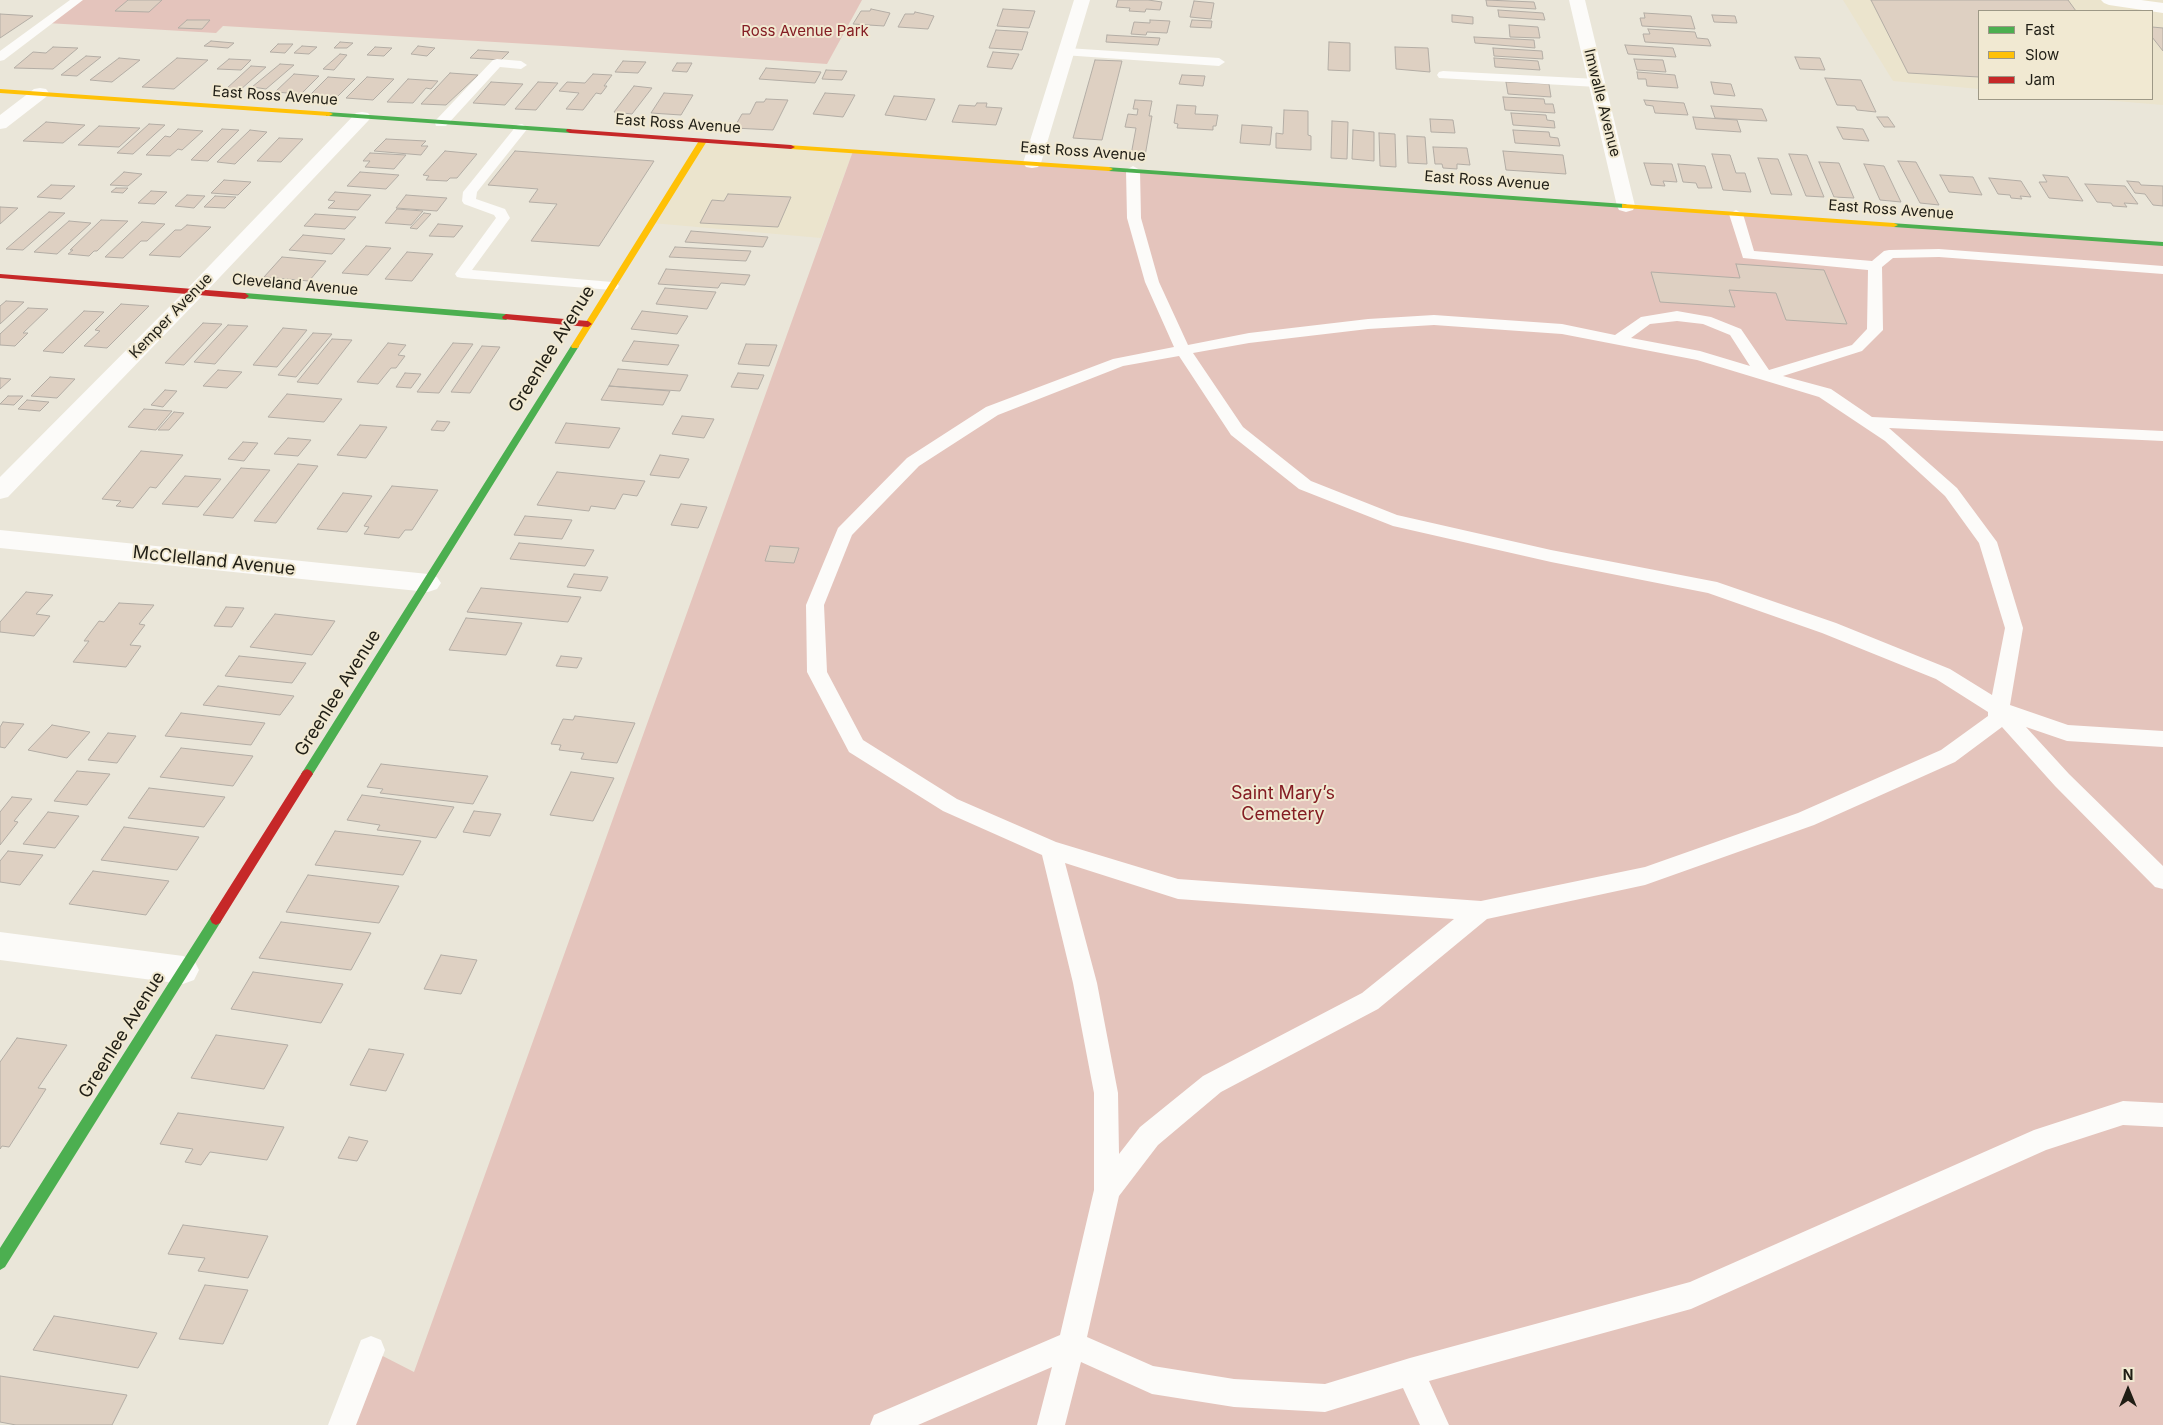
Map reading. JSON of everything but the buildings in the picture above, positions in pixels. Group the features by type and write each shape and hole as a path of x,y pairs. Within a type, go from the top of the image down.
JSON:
{"street":[{"path":"1032,163 1082,0"},
{"name":"Imwalle Avenue","path":"1576,0 1626,206"},
{"path":"2109,0 2163,8"},
{"name":"East Ross Avenue","path":"0,90 441,123 1133,170 2163,244"},
{"path":"0,124 40,93"},
{"name":"Kemper Avenue","path":"0,491 195,292 362,117"},
{"name":"Greenlee Avenue","path":"0,1262 428,584 703,141"},
{"name":"Cleveland Avenue","path":"0,276 588,324"},
{"name":"McClelland Avenue","path":"0,539 428,584"},
{"path":"0,946 183,970"}],"lane":[{"path":"0,57 77,0"},
{"path":"1066,52 1220,62"},
{"path":"441,123 497,63 521,65"},
{"path":"1443,75 1597,83"},
{"path":"522,128 470,192 469,201 500,212 503,218 462,274 612,286"},
{"path":"1133,170 1134,218 1152,282 1182,350 1237,431 1305,485 1393,520 1551,556 1710,587 1829,628 1943,674 1998,709 2067,733 2163,739"},
{"path":"1736,214 1748,255 1875,266 1890,254 1939,254 2163,270"},
{"path":"1766,376 1857,348 1875,330 1875,266"},
{"path":"1618,340 1646,320 1677,316 1706,320 1736,332 1766,376"},
{"path":"1434,320 1562,329 1618,340 1700,356 1825,394 1891,437 1951,492 1988,542 2014,628 1997,720 1948,756 1806,819 1645,876 1481,910 1353,903 1178,889 1051,849 950,804 856,746 817,672 815,605 844,532 913,462 992,410 1120,362 1249,338 1368,324 1434,320"},
{"path":"1868,422 2163,436"},
{"path":"1998,709 2062,780 2163,880"},
{"path":"1051,849 1084,983 1106,1093 1107,1190 1072,1344 1051,1425"},
{"path":"1107,1190 1148,1136 1212,1084 1370,1001 1481,910"},
{"path":"884,1425 1072,1344 1152,1380 1234,1393 1325,1398 1410,1372 1692,1295 2042,1140 2123,1113 2163,1114"},
{"path":"342,1425 371,1350"},
{"path":"1410,1372 1435,1425"}],"shaded area":[{"path":"1843,0 2163,0 2163,105 2104,100 2153,100 2153,10 1978,10 1978,89 1893,81"},
{"path":"703,141 853,151 821,238 652,223"}],"green space":[{"name":"Ross Avenue Park","path":"77,0 862,0 827,64 223,26 216,33 47,23"},
{"name":"Saint Mary’s Cemetery","path":"853,151 2163,244 2163,1425 342,1425 371,1350 414,1372"}],"traffic: fast":[{"path":"329,114 570,131"},
{"path":"1109,169 1625,206"},
{"path":"1894,225 2163,244"},
{"path":"245,296 506,317"},
{"path":"307,774 575,346"},
{"path":"0,1262 216,919"}],"traffic: slow":[{"path":"0,91 329,114"},
{"path":"575,346 703,141"},
{"path":"791,147 1109,169"},
{"path":"1625,206 1894,225"}],"traffic: jam":[{"path":"570,131 791,147"},
{"path":"0,276 245,296"},
{"path":"506,317 588,324"},
{"path":"216,919 307,774"}]}
